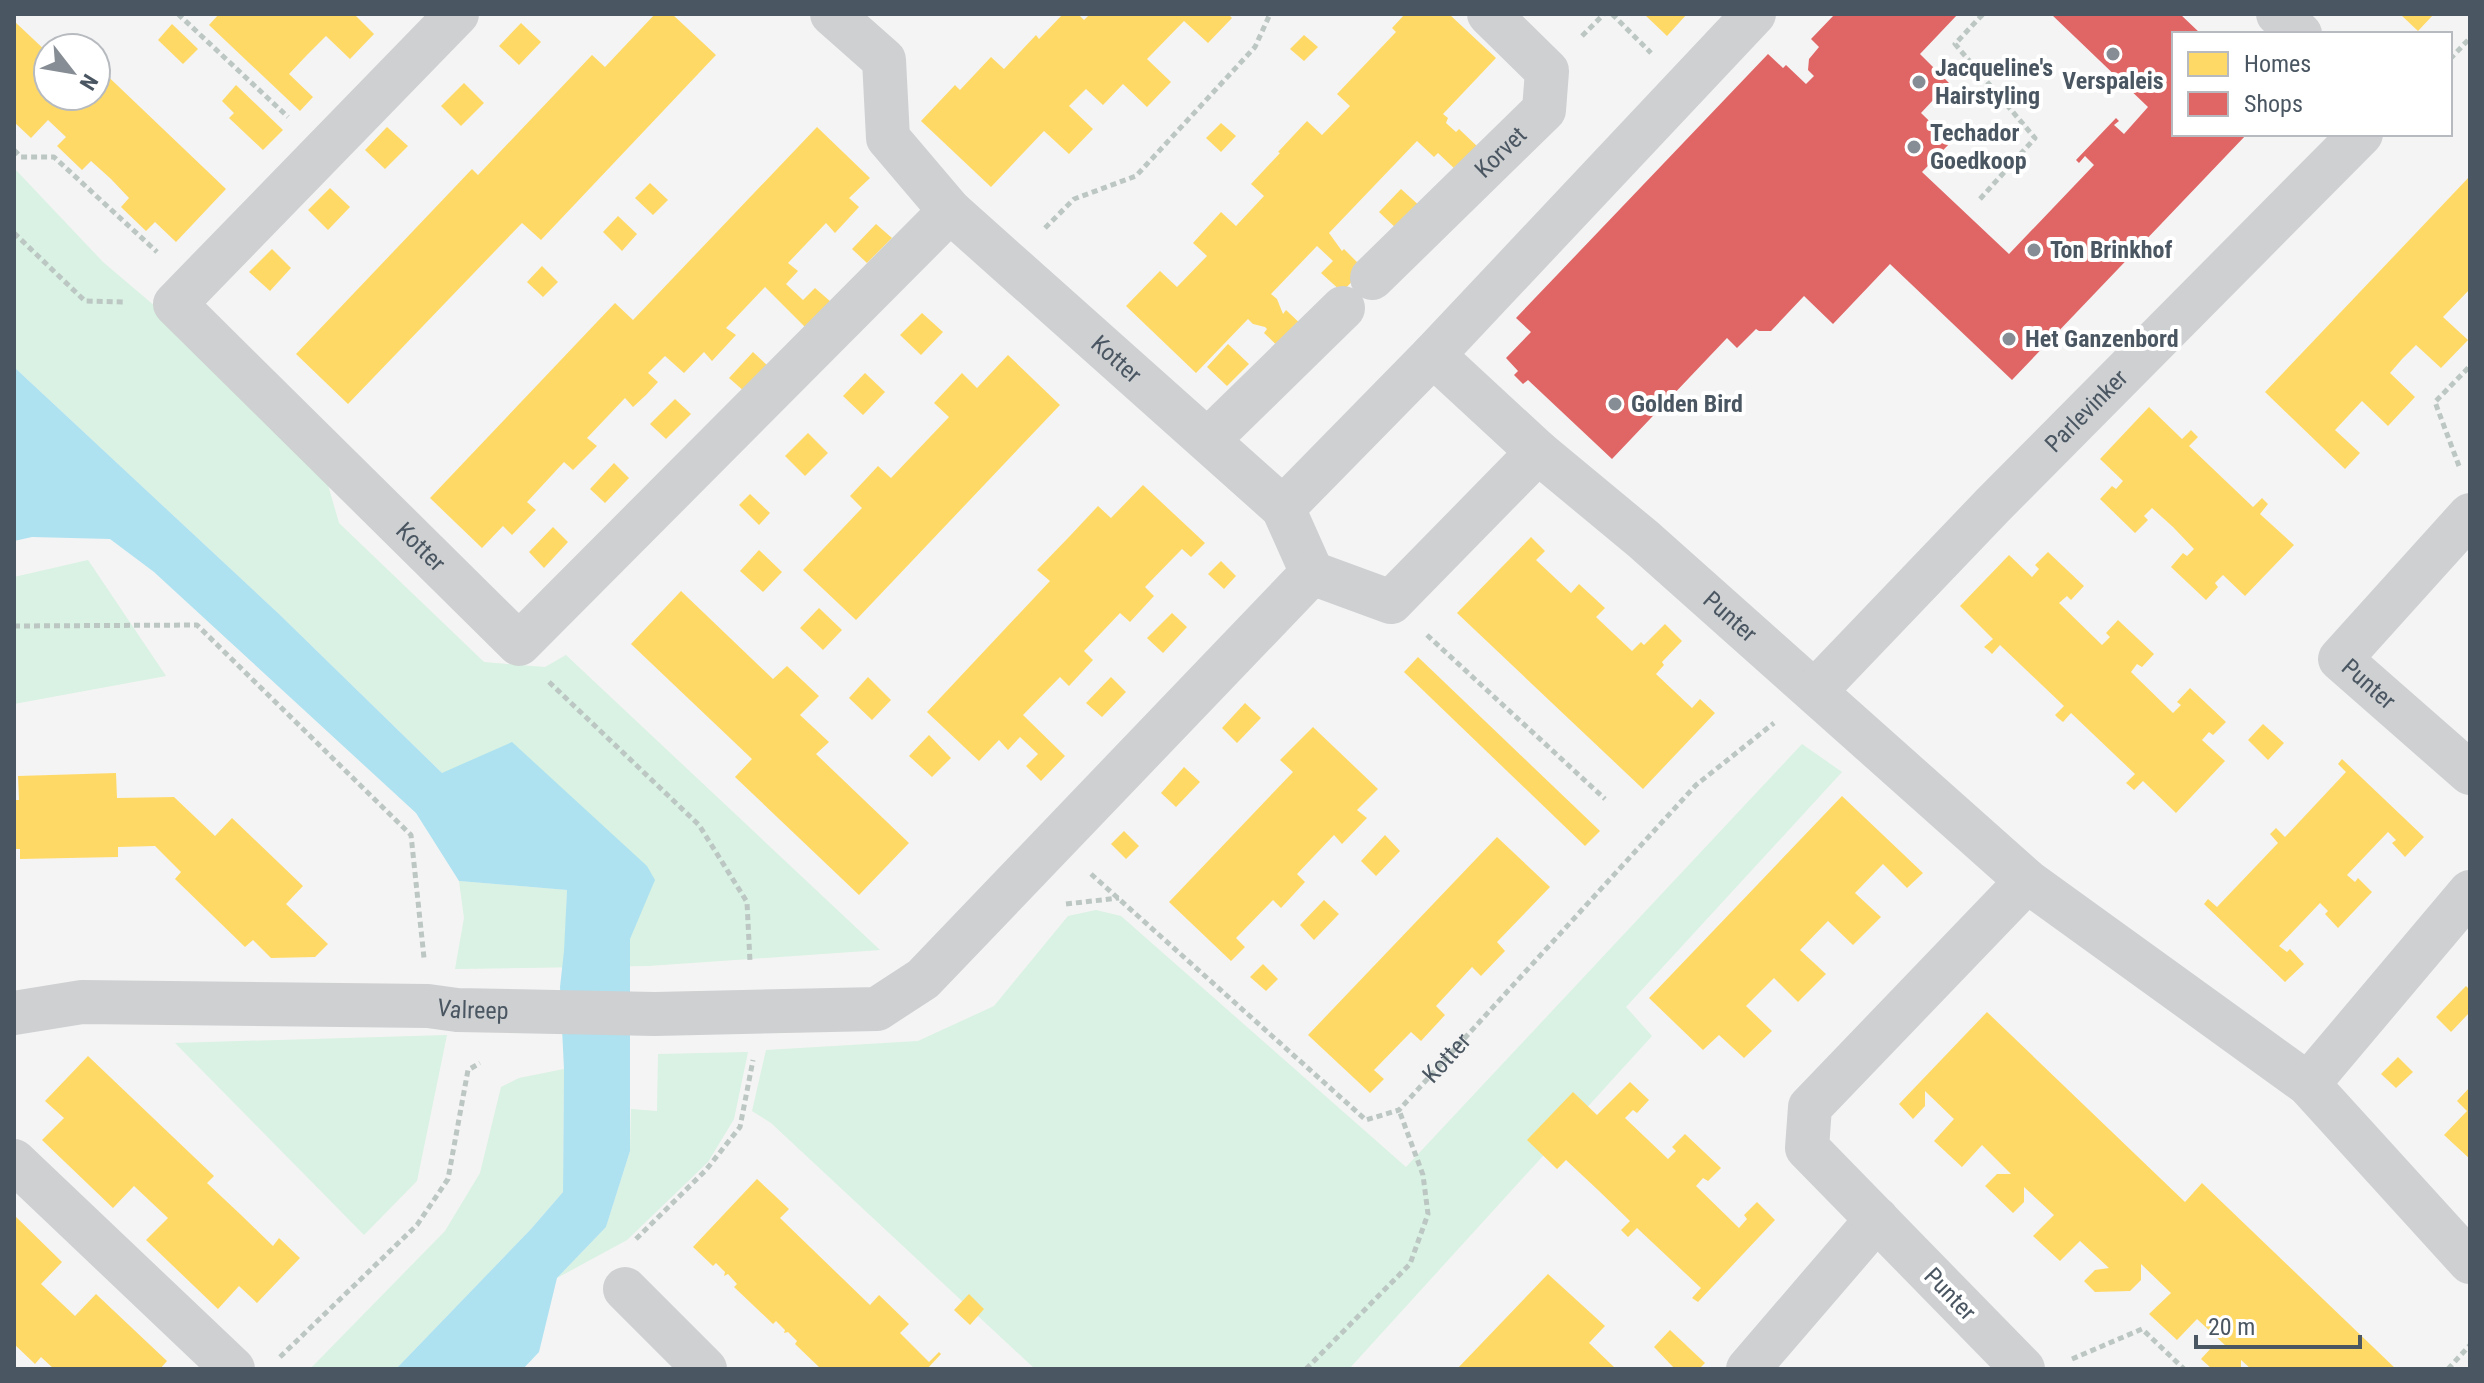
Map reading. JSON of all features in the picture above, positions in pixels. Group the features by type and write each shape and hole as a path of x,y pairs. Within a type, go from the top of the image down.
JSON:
{"street":[{"path":"184,295 457,14"},
{"name":"Kotter","path":"832,14 884,60 888,138 950,211 1283,508 1312,573"},
{"name":"Korvet","path":"1209,439 1544,110 1547,71 1489,14"},
{"path":"1283,508 1433,355 1754,14"},
{"path":"2278,14 2298,32"},
{"name":"Parlevinker","path":"1815,691 1993,505 2359,136"},
{"path":"519,644 950,211"},
{"name":"Kotter","path":"184,295 519,644"},
{"name":"Punter","path":"1433,355 1538,452 1643,539 2027,881 2308,1084 2470,1262"},
{"path":"1055,842 1312,573 1391,602 1538,452"},
{"name":"Punter","path":"2470,515 2340,659 2470,773"},
{"name":"Valreep","path":"14,1013 82,1002 428,1006 457,1010 655,1014 877,1009 923,979 1055,842"},
{"name":"Punter","path":"2027,881 1810,1107 1807,1148 1877,1219 2043,1366"},
{"path":"2308,1084 2470,892"},
{"path":"14,1161 233,1369"},
{"path":"1748,1369 1877,1219"},
{"path":"625,1289 705,1369"}],"path":[{"path":"178,14 324,151"},
{"path":"1010,263 1074,199 1136,176 1255,47 1270,14"},
{"path":"1980,199 2035,138 1955,44 1983,14"},
{"path":"2452,58 2470,38"},
{"path":"14,150 21,157 54,157 184,295"},
{"path":"14,233 85,301 184,295"},
{"path":"2460,467 2435,402 2470,366"},
{"path":"1391,602 1605,799"},
{"path":"14,626 197,625 411,835 428,1006"},
{"path":"519,644 548,681 699,825 747,902 753,1062 740,1127 706,1170 636,1238 625,1289"},
{"name":"Kotter","path":"1399,1110 1696,785 1815,691"},
{"path":"1055,842 1366,1120 1399,1110 1423,1175 1428,1214 1410,1264 1306,1369"},
{"path":"279,1358 417,1225 448,1179 468,1070 481,1063"},
{"path":"2043,1366 2142,1329 2184,1369"},
{"path":"2448,1369 2470,1345"}],"green space":[{"path":"14,168 103,262 183,330 328,485 339,523 484,662 545,667 566,655 880,950 648,966 455,969 464,918 459,881 567,890 565,951 630,938 443,774 279,614 14,367"},
{"path":"88,560 166,676 14,704 14,577"},
{"path":"1802,744 1842,772 1626,1007 1652,1036 1349,1369 1035,1369 771,1123 752,1111 766,1050 918,1041 994,1006 1068,916 1096,910 1121,916 1406,1167"},
{"path":"447,1035 417,1181 364,1235 175,1043"},
{"path":"748,1052 734,1119 708,1162 627,1240 557,1278 606,1227 630,1151 631,1109 657,1111 658,1054"},
{"path":"564,1069 563,1192 396,1369 310,1369 445,1231 480,1173 501,1087 519,1078"}],"water":[{"path":"14,367 279,614 442,773 512,742 647,866 655,880 630,939 630,1151 606,1227 557,1278 539,1352 523,1369 396,1369 563,1192 564,1069 560,987 567,890 459,881 416,813 154,572 110,539 32,537 14,541"}],"building: Homes":[{"path":"219,14 354,14 374,34 350,59 326,36 307,55 289,74 313,97 300,111 209,25"},
{"path":"655,14 672,14 716,55 541,240 522,223 348,404 296,354 472,169 478,175 592,55 605,67"},
{"path":"1063,14 1078,14 1084,20 1090,14 1228,14 1232,18 1208,43 1184,21 1147,59 1171,82 1147,107 1123,84 1103,105 1086,89 1069,106 1093,129 1069,154 1044,131 991,187 921,121 955,85 960,90 991,57 1004,69 1036,35 1039,39"},
{"path":"1405,14 1449,14 1496,58 1443,114 1448,118 1446,123 1456,132 1459,129 1479,148 1457,171 1438,153 1434,157 1417,141 1329,233 1342,251 1344,249 1364,269 1342,292 1321,273 1333,261 1317,246 1271,294 1277,299 1283,314 1286,310 1306,329 1284,352 1264,333 1265,327 1248,319 1196,373 1126,306 1160,271 1177,287 1207,256 1193,243 1221,212 1236,226 1264,196 1251,184 1307,121 1322,135 1350,106 1337,94 1396,32 1392,28"},
{"path":"1644,14 1687,14 1667,36"},
{"path":"2400,14 2434,14 2418,31"},
{"path":"14,21 32,38 32,112 112,112 112,80 226,189 176,242 155,222 146,231 121,207 129,198 91,161 82,170 57,146 66,137 48,120 31,138 14,122"},
{"path":"521,23 541,42 519,65 499,46"},
{"path":"172,24 198,49 183,64 158,40"},
{"path":"1304,35 1318,47 1304,61 1290,49"},
{"path":"464,83 484,103 461,126 441,106"},
{"path":"236,85 283,130 263,150 229,118 234,113 222,101"},
{"path":"1221,123 1236,136 1221,152 1206,138"},
{"path":"387,127 408,146 385,169 365,150"},
{"path":"817,127 870,178 849,198 859,207 835,233 826,223 788,263 798,271 786,284 803,300 815,288 831,302 806,328 765,287 726,328 736,335 712,361 704,352 684,373 665,356 648,373 658,382 646,395 633,407 625,398 587,438 597,446 573,470 564,462 527,502 536,510 512,535 503,526 482,548 430,498 615,303 633,320"},
{"path":"2470,176 2470,289 2443,317 2468,340 2441,368 2416,345 2403,358 2390,373 2415,397 2388,426 2362,401 2335,430 2360,453 2345,469 2265,392"},
{"path":"650,183 668,200 653,215 635,198"},
{"path":"330,188 350,207 328,230 308,210"},
{"path":"1401,189 1422,208 1399,231 1379,212"},
{"path":"618,216 637,234 622,251 603,232"},
{"path":"876,224 892,238 867,263 852,249"},
{"path":"272,249 291,268 270,291 249,272"},
{"path":"542,266 558,282 543,297 527,282"},
{"path":"922,313 943,332 921,355 900,335"},
{"path":"1228,344 1249,364 1227,386 1207,367"},
{"path":"753,352 769,367 745,392 729,378"},
{"path":"1008,355 1060,405 856,620 803,570 862,508 850,496 878,466 891,478 949,417 934,403 962,373 977,388"},
{"path":"865,373 885,392 863,415 843,396"},
{"path":"675,399 691,414 666,439 650,424"},
{"path":"2149,407 2182,439 2191,430 2198,437 2189,446 2253,507 2262,498 2268,504 2260,514 2294,545 2245,596 2223,575 2215,583 2218,587 2206,600 2171,567 2183,553 2187,556 2194,549 2173,527 2152,508 2144,516 2148,520 2135,533 2100,499 2112,486 2116,489 2123,481 2100,459"},
{"path":"808,433 828,453 805,476 785,456"},
{"path":"614,463 629,478 605,503 590,489"},
{"path":"1143,485 1205,543 1191,557 1182,549 1145,587 1154,596 1130,622 1120,613 1084,651 1093,660 1069,686 1060,677 1023,715 1065,756 1041,781 1026,766 1038,754 1020,737 1008,750 999,740 979,761 927,712 1050,581 1037,570 1098,506 1111,518"},
{"path":"750,494 770,513 759,525 739,505"},
{"path":"553,527 568,542 544,568 529,552"},
{"path":"1531,537 1545,551 1536,560 1571,593 1579,584 1605,608 1596,617 1632,651 1641,642 1644,645 1665,624 1682,641 1662,662 1664,665 1656,674 1692,708 1700,699 1715,713 1643,789 1457,613"},
{"path":"759,550 782,572 763,592 740,571"},
{"path":"2048,552 2084,586 2071,600 2067,596 2059,603 2102,645 2110,637 2106,633 2118,620 2154,654 2142,667 2137,664 2131,672 2173,713 2181,705 2177,702 2190,688 2226,722 2213,735 2209,732 2202,740 2225,761 2176,813 2143,781 2134,790 2126,783 2135,774 2071,713 2063,722 2058,718 2055,715 2064,706 2000,645 1992,654 1984,647 1993,639 1960,606 2009,555 2032,577 2039,569 2035,565"},
{"path":"1221,561 1236,576 1224,589 1208,574"},
{"path":"681,591 773,679 787,666 819,696 800,715 829,742 816,754 909,843 859,895 735,777 752,759 631,644"},
{"path":"819,608 842,630 823,650 800,628"},
{"path":"1172,613 1187,627 1163,653 1147,638"},
{"path":"1418,657 1600,831 1585,846 1404,672"},
{"path":"868,677 891,700 872,720 849,698"},
{"path":"1111,677 1126,692 1102,717 1086,703"},
{"path":"1245,703 1261,718 1237,743 1222,728"},
{"path":"2263,724 2284,743 2268,760 2248,740"},
{"path":"1313,727 1378,789 1357,810 1367,818 1342,844 1334,835 1297,874 1305,882 1281,908 1273,900 1236,938 1245,947 1231,961 1169,902 1293,772 1280,760"},
{"path":"929,735 951,758 932,777 909,756"},
{"path":"2342,759 2424,837 2405,857 2392,843 2396,840 2388,832 2347,875 2355,882 2358,878 2372,892 2338,928 2320,903 2279,946 2287,952 2290,949 2304,964 2285,982 2204,904 2208,899 2217,907 2278,843 2270,834 2276,828 2285,837 2346,772 2338,764"},
{"path":"1184,767 1200,782 1176,807 1161,793"},
{"path":"116,773 117,798 174,797 215,836 232,818 303,886 286,904 328,944 315,957 271,958 253,940 245,947 175,879 181,872 155,846 118,847 118,857 20,859 20,849 14,849 14,800 19,800 18,776"},
{"path":"1842,796 1923,873 1907,888 1883,864 1855,893 1881,917 1853,945 1828,921 1800,950 1826,974 1798,1002 1774,978 1746,1006 1772,1031 1744,1058 1719,1035 1703,1050 1649,998"},
{"path":"1124,831 1139,846 1126,859 1111,844"},
{"path":"1385,835 1400,851 1376,876 1361,861"},
{"path":"1497,837 1550,887 1497,942 1505,951 1481,976 1472,967 1436,1006 1445,1015 1421,1041 1411,1032 1374,1070 1384,1079 1370,1093 1308,1035"},
{"path":"1324,900 1339,914 1314,940 1300,925"},
{"path":"1263,964 1278,979 1266,991 1250,977"},
{"path":"2466,986 2470,990 2470,1012 2451,1032 2436,1017"},
{"path":"1987,1012 2185,1202 2202,1183 2396,1369 2251,1369 2241,1360 2241,1369 2212,1369 2201,1359 2212,1347 2227,1347 2197,1319 2177,1340 2149,1314 2171,1293 2141,1264 2141,1280 2130,1291 2095,1292 2084,1281 2095,1270 2109,1268 2080,1241 2060,1261 2033,1236 2054,1215 2024,1187 2024,1202 2013,1213 1985,1186 1997,1174 2011,1174 1982,1145 1962,1167 1934,1141 1954,1119 1925,1091 1925,1106 1913,1119 1899,1104"},
{"path":"88,1056 214,1176 207,1183 273,1246 279,1238 300,1258 257,1303 239,1286 218,1309 146,1240 168,1218 134,1186 113,1208 42,1140 64,1118 45,1101"},
{"path":"2398,1057 2413,1072 2396,1088 2381,1074"},
{"path":"1630,1082 1649,1100 1637,1113 1633,1110 1625,1118 1668,1159 1676,1151 1672,1147 1685,1134 1721,1168 1708,1181 1703,1178 1696,1186 1739,1228 1747,1219 1744,1215 1757,1202 1775,1220 1698,1302 1692,1298 1701,1288 1637,1228 1628,1237 1621,1230 1630,1221 1598,1190 1566,1160 1557,1169 1527,1140 1573,1092 1597,1115"},
{"path":"2470,1087 2470,1159 2444,1135 2467,1111 2457,1101"},
{"path":"757,1179 789,1209 780,1218 870,1305 879,1295 909,1324 900,1333 929,1362 939,1352 941,1354 927,1369 821,1369 795,1344 797,1341 788,1332 784,1333 785,1330 776,1321 773,1324 734,1287 737,1284 728,1274 724,1276 725,1272 716,1263 713,1266 693,1247"},
{"path":"14,1215 62,1262 41,1284 75,1316 96,1294 167,1361 160,1369 54,1369 41,1357 35,1364 14,1344"},
{"path":"1548,1274 1605,1326 1589,1343 1614,1367 1457,1369"},
{"path":"969,1294 984,1309 970,1325 954,1310"},
{"path":"1670,1330 1705,1363 1699,1369 1675,1369 1654,1347"}],"building: Shops":[{"path":"1835,14 1958,14 1920,54 1949,83 1921,113 1951,142 1922,172 2009,254 2094,165 2085,156 2079,163 2076,160 2116,118 2119,121 2114,125 2124,134 2148,107 2051,14 2180,14 2199,32 2172,32 2172,136 2245,136 2012,380 1890,264 1833,324 1804,296 1771,331 1756,329 1737,348 1727,338 1612,459 1528,380 1523,384 1514,375 1518,371 1506,358 1531,332 1516,318 1768,54 1783,68 1786,65 1806,84 1814,76 1808,70 1809,59 1819,47 1811,39"}],"place":[{"name":"Verspaleis","path":"2113,54"},
{"name":"Jacqueline's Hairstyling","path":"1919,82"},
{"name":"Techador Goedkoop","path":"1914,147"},
{"name":"Ton Brinkhof","path":"2034,250"},
{"name":"Het Ganzenbord","path":"2009,339"},
{"name":"Golden Bird","path":"1615,404"}]}
